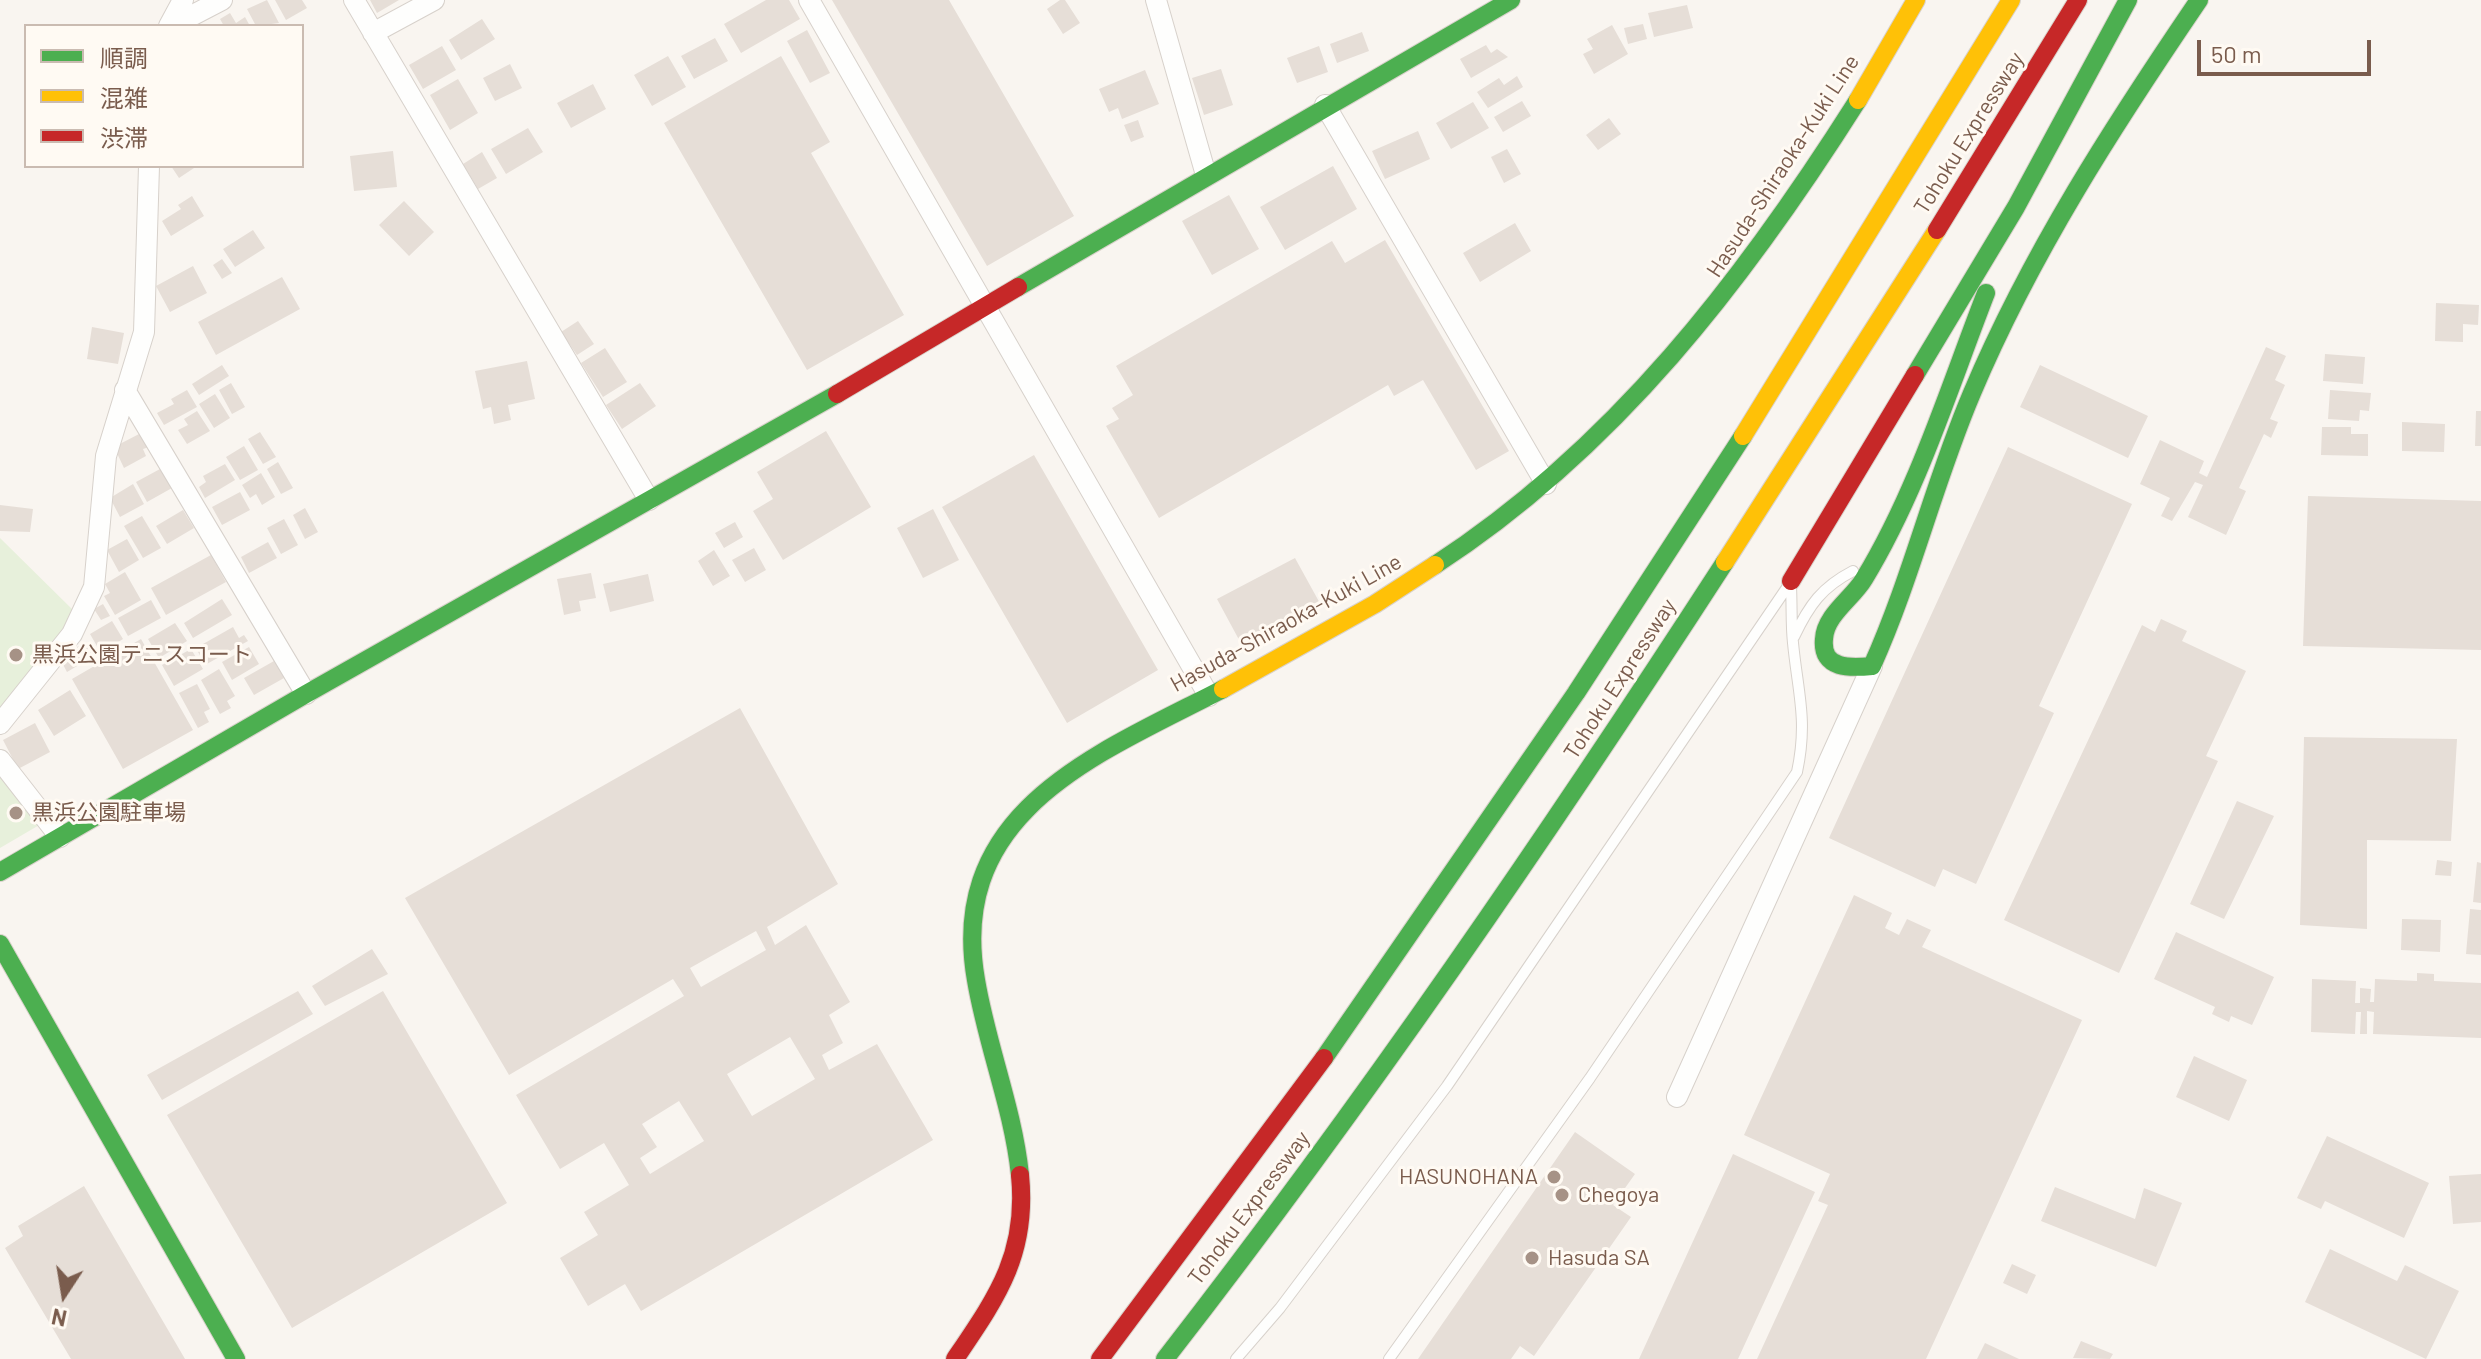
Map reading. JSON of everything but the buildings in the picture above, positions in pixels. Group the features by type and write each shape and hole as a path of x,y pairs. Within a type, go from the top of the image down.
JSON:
{"main road":[{"path":"0,872 306,694 985,308 1325,105 1511,0"},
{"name":"Hasuda-Shiraoka-Kuki Line","path":"955,1359 1007,1276 1015,1256 1021,1207 1013,1125 982,1015 970,951 976,897 985,870 1015,819 1062,778 1136,732 1209,696 1406,585 1546,484 1656,379 1750,266 1841,130 1916,0"},
{"name":"Tohoku Expressway","path":"1100,1359 1342,1031 1568,705 1756,421 2011,0"},
{"name":"Tohoku Expressway","path":"1165,1359 1339,1127 1615,733 1985,156 2078,0"},
{"path":"1791,581 2016,207 2128,0"},
{"path":"2016,207 1977,314 1875,557 1859,588 1824,631 1822,645 1836,667 1872,666 1892,625 1930,502 1972,392 2026,280 2147,73 2199,0"},
{"path":"0,944 236,1359"}],"street":[{"path":"172,24 183,0"},
{"path":"175,24 222,0"},
{"path":"354,0 649,500"},
{"path":"373,33 434,0"},
{"path":"809,0 1209,696"},
{"path":"1156,0 1206,175"},
{"path":"1325,105 1546,484"},
{"path":"0,724 72,634 94,587 106,456 144,332 149,168"},
{"path":"125,390 306,694"},
{"path":"1677,1097 1872,666"},
{"path":"0,760 60,837"}],"lane":[{"path":"1793,641 1809,605 1828,584 1875,557"},
{"path":"1389,1359 1590,1078 1797,772 1804,738 1804,710 1793,641 1791,581"},
{"path":"1236,1359 1280,1308 1447,1086 1791,581"}],"green space":[{"name":"黒浜公園テニスコート","path":"0,538 74,611 38,669 0,716"},
{"name":"黒浜公園駐車場","path":"0,775 41,824 0,848"}],"traffic: fast":[{"path":"1018,287 1511,0"},
{"path":"1915,375 2016,207 2128,0"},
{"path":"1872,666 1958,427 2020,290 2076,191 2199,0"},
{"path":"1435,565 1500,519 1561,468 1618,414 1671,356 1769,232 1858,100"},
{"path":"1872,666 1847,667 1832,662 1824,649 1826,630 1834,614 1864,579 1900,511 1931,439 1986,293"},
{"path":"0,872 306,694 837,394"},
{"path":"1324,1058 1576,693 1743,436"},
{"path":"1165,1359 1312,1164 1454,966 1725,562"},
{"path":"1020,1175 1012,1126 976,980 973,921 985,872 1009,830 1042,795 1083,764 1223,689"},
{"path":"0,944 236,1359"}],"traffic: slow":[{"path":"1858,100 1916,0"},
{"path":"1743,436 2011,0"},
{"path":"1725,562 1937,230"},
{"path":"1223,689 1375,604 1435,565"}],"traffic: jam":[{"path":"1937,230 2078,0"},
{"path":"837,394 1018,287"},
{"path":"1791,581 1915,375"},
{"path":"1100,1359 1324,1058"},
{"path":"955,1359 996,1294 1014,1252 1021,1203 1020,1175"}],"place":[{"name":"黒浜公園テニスコート","path":"16,655"},
{"name":"黒浜公園駐車場","path":"16,813"},
{"name":"HASUNOHANA","path":"1554,1177"},
{"name":"Chegoya","path":"1562,1195"},
{"name":"Hasuda SA","path":"1532,1258"}]}
